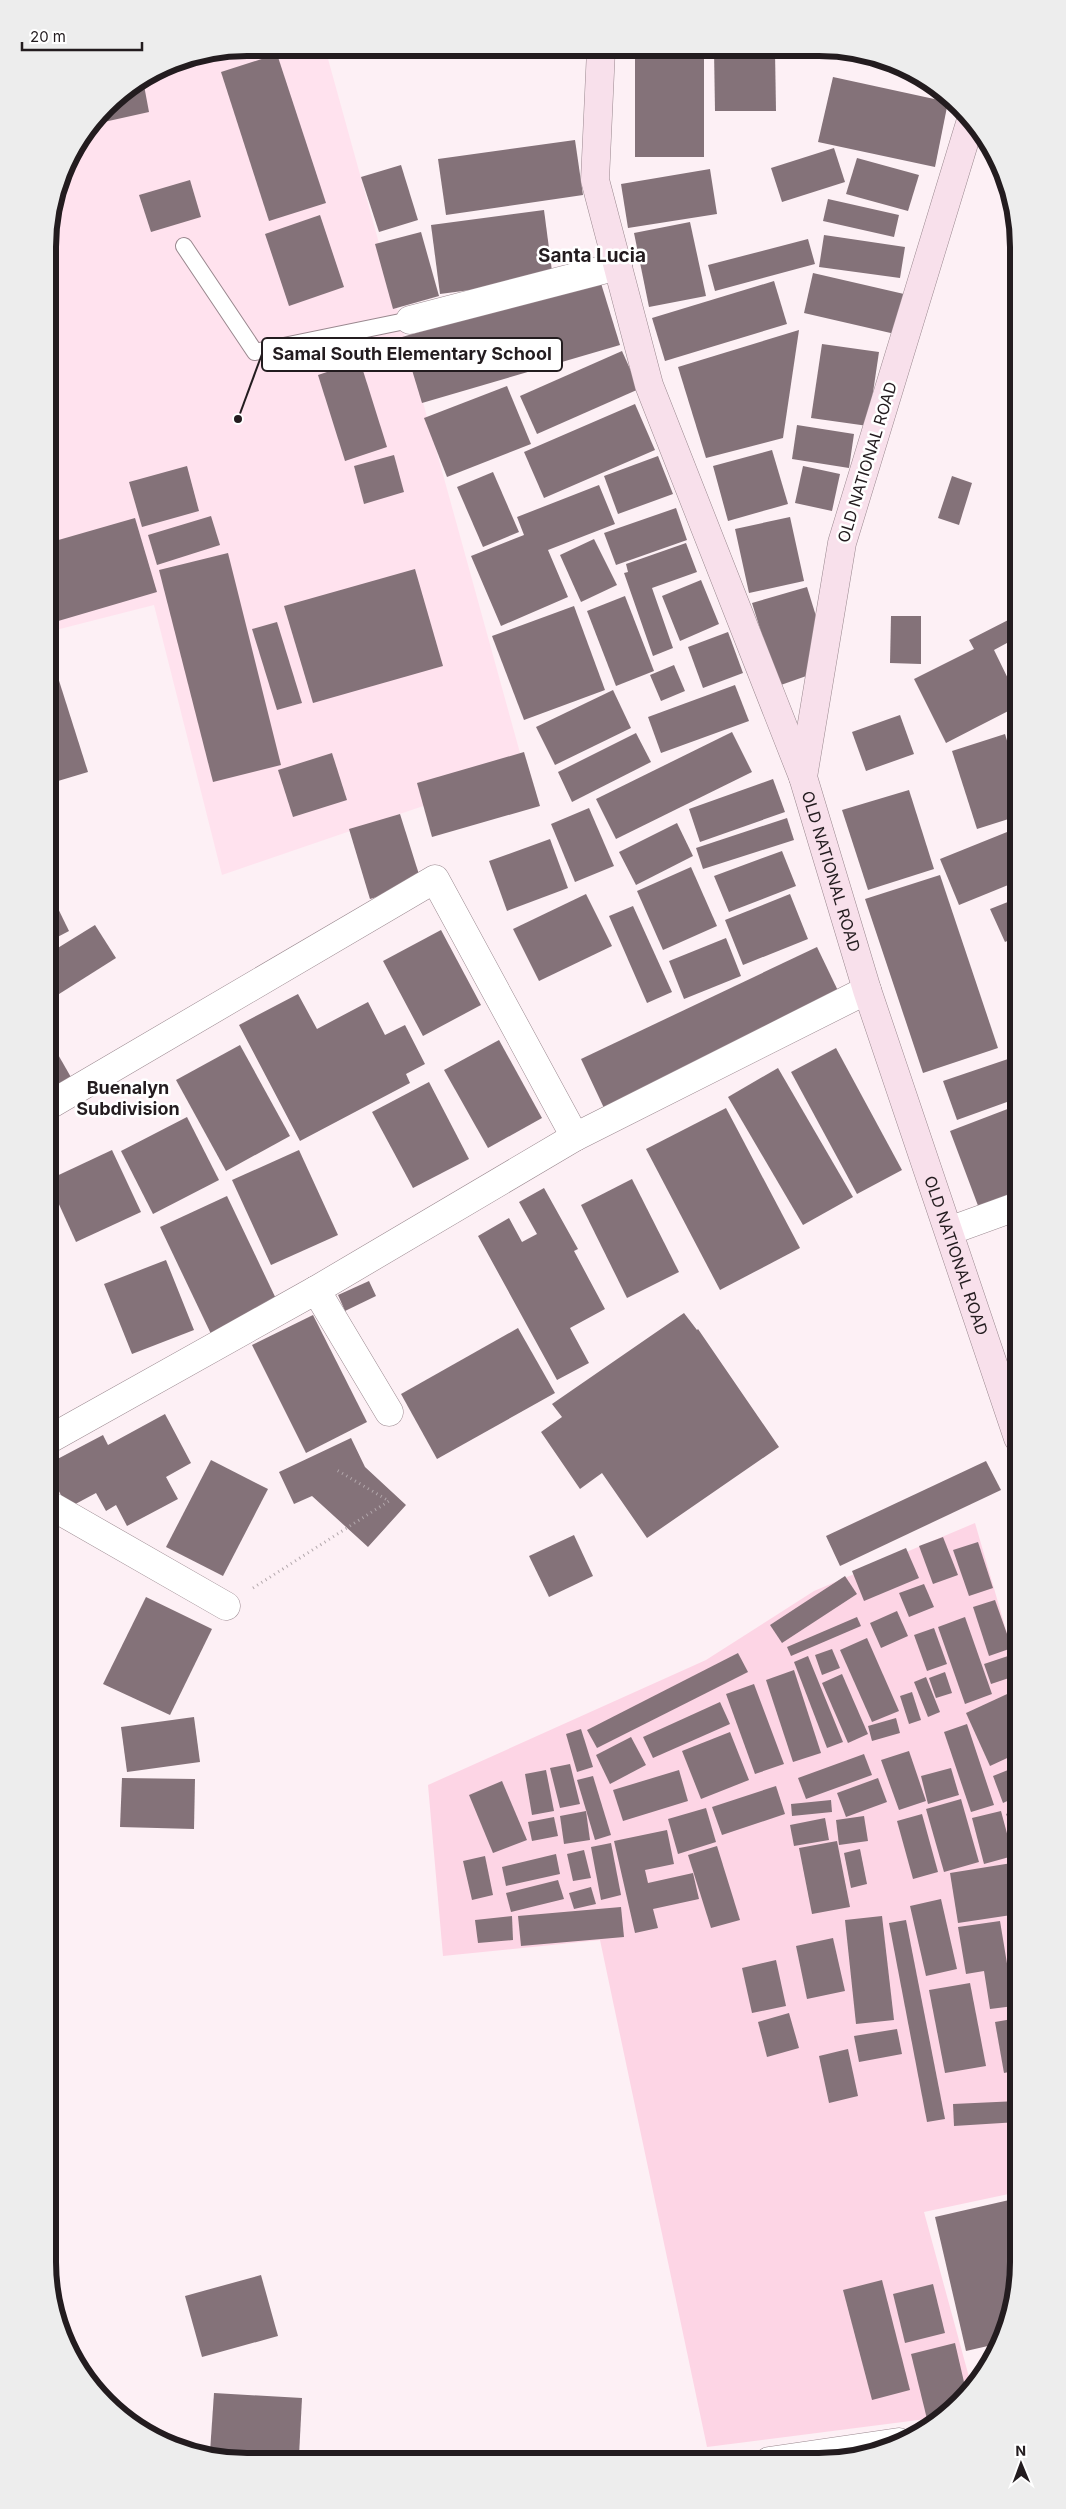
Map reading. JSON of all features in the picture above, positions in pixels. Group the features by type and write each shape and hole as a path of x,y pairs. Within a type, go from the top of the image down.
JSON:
{"main road":[{"path":"601,56 595,180 649,385 803,777"},
{"name":"OLD NATIONAL ROAD","path":"968,129 842,543 803,777 867,990 1010,1414"}],"street":[{"path":"410,320 618,266"},
{"path":"56,1101 435,879 575,1137"},
{"path":"56,1436 316,1290 575,1137 867,990"},
{"path":"949,1231 1010,1209"},
{"path":"316,1290 389,1412"},
{"path":"56,1509 226,1606"},
{"path":"829,2452 863,2447"}],"lane":[{"path":"184,246 255,352 410,320"}],"path":[{"path":"226,1606 389,1501 334,1469"}],"shaded area":[{"path":"247,56 327,56 525,771 222,875 154,605 56,630 56,247 58,222 66,186 88,141 104,121 141,88 163,76 186,66 222,58"},
{"path":"975,1523 1010,1643 1010,2194 924,2212 969,2379 945,2405 928,2419 707,2447 600,1940 443,1956 428,1785 706,1660 814,1591"}],"building":[{"path":"271,56 278,56 326,203 269,221 221,72"},
{"path":"635,56 704,56 704,157 635,157"},
{"path":"714,56 775,56 776,111 715,111"},
{"path":"833,77 940,100 947,106 935,167 818,142"},
{"path":"144,86 149,112 103,122 121,104"},
{"path":"575,140 583,195 446,215 438,159"},
{"path":"834,148 845,182 782,202 771,168"},
{"path":"857,158 919,175 908,211 846,194"},
{"path":"401,165 418,220 379,232 361,177"},
{"path":"710,169 717,214 628,228 621,184"},
{"path":"190,180 201,217 151,232 139,195"},
{"path":"828,199 899,215 894,237 823,221"},
{"path":"544,210 553,279 440,294 431,225"},
{"path":"320,215 344,287 289,306 265,234"},
{"path":"690,222 706,296 649,307 634,233"},
{"path":"421,232 439,296 393,309 375,244"},
{"path":"824,235 905,247 900,278 819,267"},
{"path":"808,239 815,264 715,291 708,265"},
{"path":"813,273 904,294 895,334 804,313"},
{"path":"600,280 620,345 422,403 402,337"},
{"path":"774,281 787,324 665,361 652,318"},
{"path":"799,330 783,438 706,458 678,367"},
{"path":"822,344 879,352 868,426 811,418"},
{"path":"622,351 639,389 537,434 520,396"},
{"path":"360,361 387,447 345,461 318,375"},
{"path":"507,386 531,444 447,477 424,418"},
{"path":"635,404 655,450 544,498 524,452"},
{"path":"797,425 854,434 849,468 792,459"},
{"path":"772,450 788,504 728,521 713,466"},
{"path":"394,455 404,492 364,504 354,466"},
{"path":"658,456 673,494 618,514 604,476"},
{"path":"187,466 199,511 142,527 129,482"},
{"path":"803,466 840,474 832,511 795,503"},
{"path":"493,472 519,532 483,547 457,487"},
{"path":"952,476 972,483 959,525 938,518"},
{"path":"599,485 615,524 548,550 568,597 501,626 471,556 524,535 517,517"},
{"path":"676,508 687,540 616,565 604,533"},
{"path":"211,516 220,545 157,565 148,535"},
{"path":"790,517 804,581 749,593 735,529"},
{"path":"135,518 157,592 56,622 56,541"},
{"path":"594,539 617,585 581,602 560,555"},
{"path":"686,543 697,572 652,588 673,648 653,656 624,573 628,572 626,564"},
{"path":"228,553 281,765 213,782 159,570"},
{"path":"415,569 443,666 313,703 284,606"},
{"path":"701,580 719,624 680,641 662,596"},
{"path":"807,587 820,629 812,674 778,686 752,603"},
{"path":"625,596 654,671 616,686 587,611"},
{"path":"574,606 605,690 524,720 492,636"},
{"path":"891,616 921,616 921,664 890,663"},
{"path":"1010,619 1010,641 994,650 1010,683 1010,710 946,743 914,679 974,649 969,640"},
{"path":"277,622 302,703 277,710 252,629"},
{"path":"728,632 743,673 703,688 688,647"},
{"path":"674,665 685,691 661,701 650,675"},
{"path":"56,671 88,772 56,782"},
{"path":"735,685 749,721 661,753 648,717"},
{"path":"613,690 631,728 555,765 536,727"},
{"path":"900,715 914,754 866,771 852,732"},
{"path":"732,732 752,772 616,839 596,799"},
{"path":"636,733 651,762 572,802 558,772"},
{"path":"1005,734 1010,751 1010,819 977,829 952,751"},
{"path":"524,752 540,806 432,837 417,783"},
{"path":"332,753 347,800 293,817 278,770"},
{"path":"773,779 785,812 700,842 689,809"},
{"path":"909,790 934,869 868,890 842,810"},
{"path":"589,808 614,866 575,882 551,824"},
{"path":"400,814 422,884 370,899 349,829"},
{"path":"787,818 794,840 703,869 696,848"},
{"path":"677,823 693,856 636,885 619,852"},
{"path":"1010,831 1010,884 959,905 940,859"},
{"path":"550,839 568,888 507,911 489,861"},
{"path":"782,851 796,886 729,912 714,876"},
{"path":"691,867 717,926 663,950 637,891"},
{"path":"940,875 998,1048 923,1073 865,899"},
{"path":"586,894 612,946 539,981 513,929"},
{"path":"790,894 808,939 743,965 725,920"},
{"path":"1010,901 1010,940 1005,942 990,909"},
{"path":"56,904 69,931 56,938"},
{"path":"633,906 672,992 647,1003 609,916"},
{"path":"95,925 116,958 56,996 56,949"},
{"path":"441,930 481,1005 423,1036 383,961"},
{"path":"726,938 741,976 684,999 669,961"},
{"path":"817,947 841,997 604,1108 581,1059"},
{"path":"298,994 317,1029 368,1002 385,1035 405,1025 425,1064 406,1074 410,1083 300,1141 239,1025"},
{"path":"499,1040 542,1118 488,1148 444,1070"},
{"path":"240,1045 290,1136 226,1171 176,1080"},
{"path":"836,1048 902,1170 857,1194 791,1072"},
{"path":"56,1051 72,1079 56,1088"},
{"path":"1008,1059 1010,1065 1010,1101 957,1120 943,1081"},
{"path":"778,1068 853,1197 803,1225 728,1097"},
{"path":"429,1082 469,1159 413,1188 372,1112"},
{"path":"726,1108 800,1248 720,1290 646,1149"},
{"path":"1010,1108 1010,1199 980,1211 950,1131"},
{"path":"187,1117 219,1180 153,1214 121,1151"},
{"path":"112,1150 141,1212 76,1242 56,1198 56,1176"},
{"path":"299,1150 338,1235 271,1265 232,1180"},
{"path":"632,1179 679,1272 627,1298 581,1205"},
{"path":"544,1188 578,1249 574,1251 605,1309 570,1328 589,1363 557,1380 478,1236 509,1218 522,1242 537,1234 519,1202"},
{"path":"227,1196 279,1305 212,1336 160,1227"},
{"path":"166,1260 194,1330 132,1354 104,1284"},
{"path":"369,1281 376,1296 345,1311 338,1295"},
{"path":"684,1313 698,1329 779,1447 647,1538 602,1473 580,1489 541,1432 562,1417 552,1404"},
{"path":"313,1315 367,1422 306,1453 252,1345"},
{"path":"518,1328 555,1393 437,1459 401,1394"},
{"path":"165,1414 191,1463 166,1477 178,1499 127,1526 116,1505 106,1511 96,1493 68,1508 56,1486 56,1460 103,1435 108,1445"},
{"path":"351,1438 365,1467 406,1505 368,1547 312,1496 294,1504 279,1472"},
{"path":"211,1460 268,1489 223,1576 166,1547"},
{"path":"986,1461 1001,1490 840,1566 826,1536"},
{"path":"574,1535 593,1576 549,1597 529,1556"},
{"path":"943,1537 958,1575 933,1584 919,1546"},
{"path":"978,1542 993,1588 969,1596 953,1550"},
{"path":"906,1548 919,1578 864,1601 852,1571"},
{"path":"845,1576 857,1594 782,1643 770,1625"},
{"path":"924,1584 934,1607 909,1617 899,1593"},
{"path":"146,1597 212,1629 170,1715 103,1684"},
{"path":"995,1600 1010,1642 1010,1649 989,1656 973,1607"},
{"path":"897,1611 908,1636 881,1648 870,1623"},
{"path":"857,1617 861,1626 791,1656 787,1647"},
{"path":"965,1617 992,1694 965,1704 938,1627"},
{"path":"934,1628 947,1664 927,1671 914,1635"},
{"path":"867,1638 899,1711 872,1722 840,1650"},
{"path":"832,1649 840,1668 822,1675 815,1655"},
{"path":"738,1653 748,1672 597,1748 587,1730"},
{"path":"1010,1655 1010,1678 991,1684 984,1664"},
{"path":"808,1656 843,1742 827,1748 794,1662"},
{"path":"794,1670 821,1753 793,1762 766,1680"},
{"path":"945,1672 952,1693 936,1698 929,1678"},
{"path":"842,1674 868,1734 848,1743 822,1683"},
{"path":"926,1677 940,1712 928,1717 914,1682"},
{"path":"754,1684 784,1764 755,1774 726,1694"},
{"path":"912,1692 921,1720 909,1724 900,1696"},
{"path":"1010,1693 1010,1757 990,1766 966,1713"},
{"path":"720,1702 730,1724 653,1758 643,1737"},
{"path":"194,1717 200,1762 127,1772 121,1727"},
{"path":"896,1718 900,1733 872,1741 868,1726"},
{"path":"967,1724 994,1805 971,1812 944,1732"},
{"path":"581,1729 593,1767 577,1772 566,1734"},
{"path":"730,1732 749,1780 701,1799 682,1751"},
{"path":"631,1737 646,1765 610,1784 596,1755"},
{"path":"909,1751 926,1801 899,1810 881,1760"},
{"path":"864,1754 872,1775 806,1799 798,1778"},
{"path":"570,1764 580,1804 560,1808 550,1768"},
{"path":"951,1768 959,1795 928,1804 921,1776"},
{"path":"1010,1769 1010,1800 1003,1803 993,1776"},
{"path":"546,1770 554,1811 532,1815 525,1774"},
{"path":"679,1770 688,1801 623,1821 613,1790"},
{"path":"593,1776 611,1835 595,1840 577,1780"},
{"path":"122,1778 195,1779 194,1829 120,1827"},
{"path":"878,1778 887,1802 846,1817 837,1793"},
{"path":"502,1781 527,1840 493,1853 469,1795"},
{"path":"776,1786 785,1814 722,1835 712,1807"},
{"path":"961,1799 979,1862 944,1872 926,1809"},
{"path":"831,1800 832,1812 792,1816 791,1804"},
{"path":"706,1808 716,1842 678,1854 668,1819"},
{"path":"586,1811 590,1840 564,1844 560,1816"},
{"path":"1001,1811 1010,1845 1010,1857 984,1864 972,1818"},
{"path":"1010,1812 1010,1824 1006,1814"},
{"path":"922,1814 938,1872 913,1879 897,1821"},
{"path":"864,1816 868,1841 839,1845 836,1820"},
{"path":"554,1817 558,1836 532,1841 528,1822"},
{"path":"825,1818 829,1840 794,1846 790,1825"},
{"path":"667,1830 674,1864 645,1870 648,1883 693,1873 699,1899 653,1909 658,1928 635,1933 614,1841"},
{"path":"837,1841 850,1907 812,1914 799,1848"},
{"path":"611,1843 621,1895 601,1900 591,1847"},
{"path":"717,1846 740,1920 711,1928 688,1855"},
{"path":"860,1849 867,1884 851,1888 844,1853"},
{"path":"584,1850 591,1878 573,1881 567,1854"},
{"path":"556,1854 560,1874 506,1886 502,1867"},
{"path":"485,1856 493,1895 472,1900 463,1861"},
{"path":"1010,1863 1010,1915 958,1923 950,1873"},
{"path":"558,1880 564,1899 511,1912 506,1893"},
{"path":"591,1887 596,1904 574,1909 569,1893"},
{"path":"941,1899 957,1969 926,1976 910,1906"},
{"path":"621,1907 624,1937 521,1946 518,1916"},
{"path":"512,1916 513,1940 478,1943 475,1920"},
{"path":"882,1916 894,2020 856,2024 845,1920"},
{"path":"906,1920 945,2119 927,2122 889,1923"},
{"path":"1000,1921 1010,1982 1010,2006 990,2009 984,1971 966,1974 958,1927"},
{"path":"833,1938 845,1991 807,1999 796,1946"},
{"path":"776,1960 786,2006 752,2013 742,1968"},
{"path":"970,1983 986,2066 945,2073 929,1990"},
{"path":"789,2013 799,2048 767,2057 758,2022"},
{"path":"1010,2019 1010,2072 1004,2073 995,2022"},
{"path":"897,2029 902,2054 859,2062 854,2036"},
{"path":"848,2049 858,2096 829,2103 819,2056"},
{"path":"1010,2101 1010,2122 954,2126 953,2104"},
{"path":"1010,2200 1008,2287 1000,2323 990,2345 966,2351 935,2217"},
{"path":"261,2275 278,2336 202,2357 185,2296"},
{"path":"882,2280 910,2390 872,2400 843,2290"},
{"path":"933,2284 945,2333 905,2343 893,2294"},
{"path":"955,2343 965,2385 954,2397 927,2419 911,2354"},
{"path":"214,2393 302,2398 299,2453 247,2453 210,2449"}],"place":[{"name":"Samal South Elementary School","path":"238,419"}],"district":[{"name":"Santa Lucia","path":"592,255"},
{"name":"Buenalyn Subdivision","path":"128,1098"}]}
